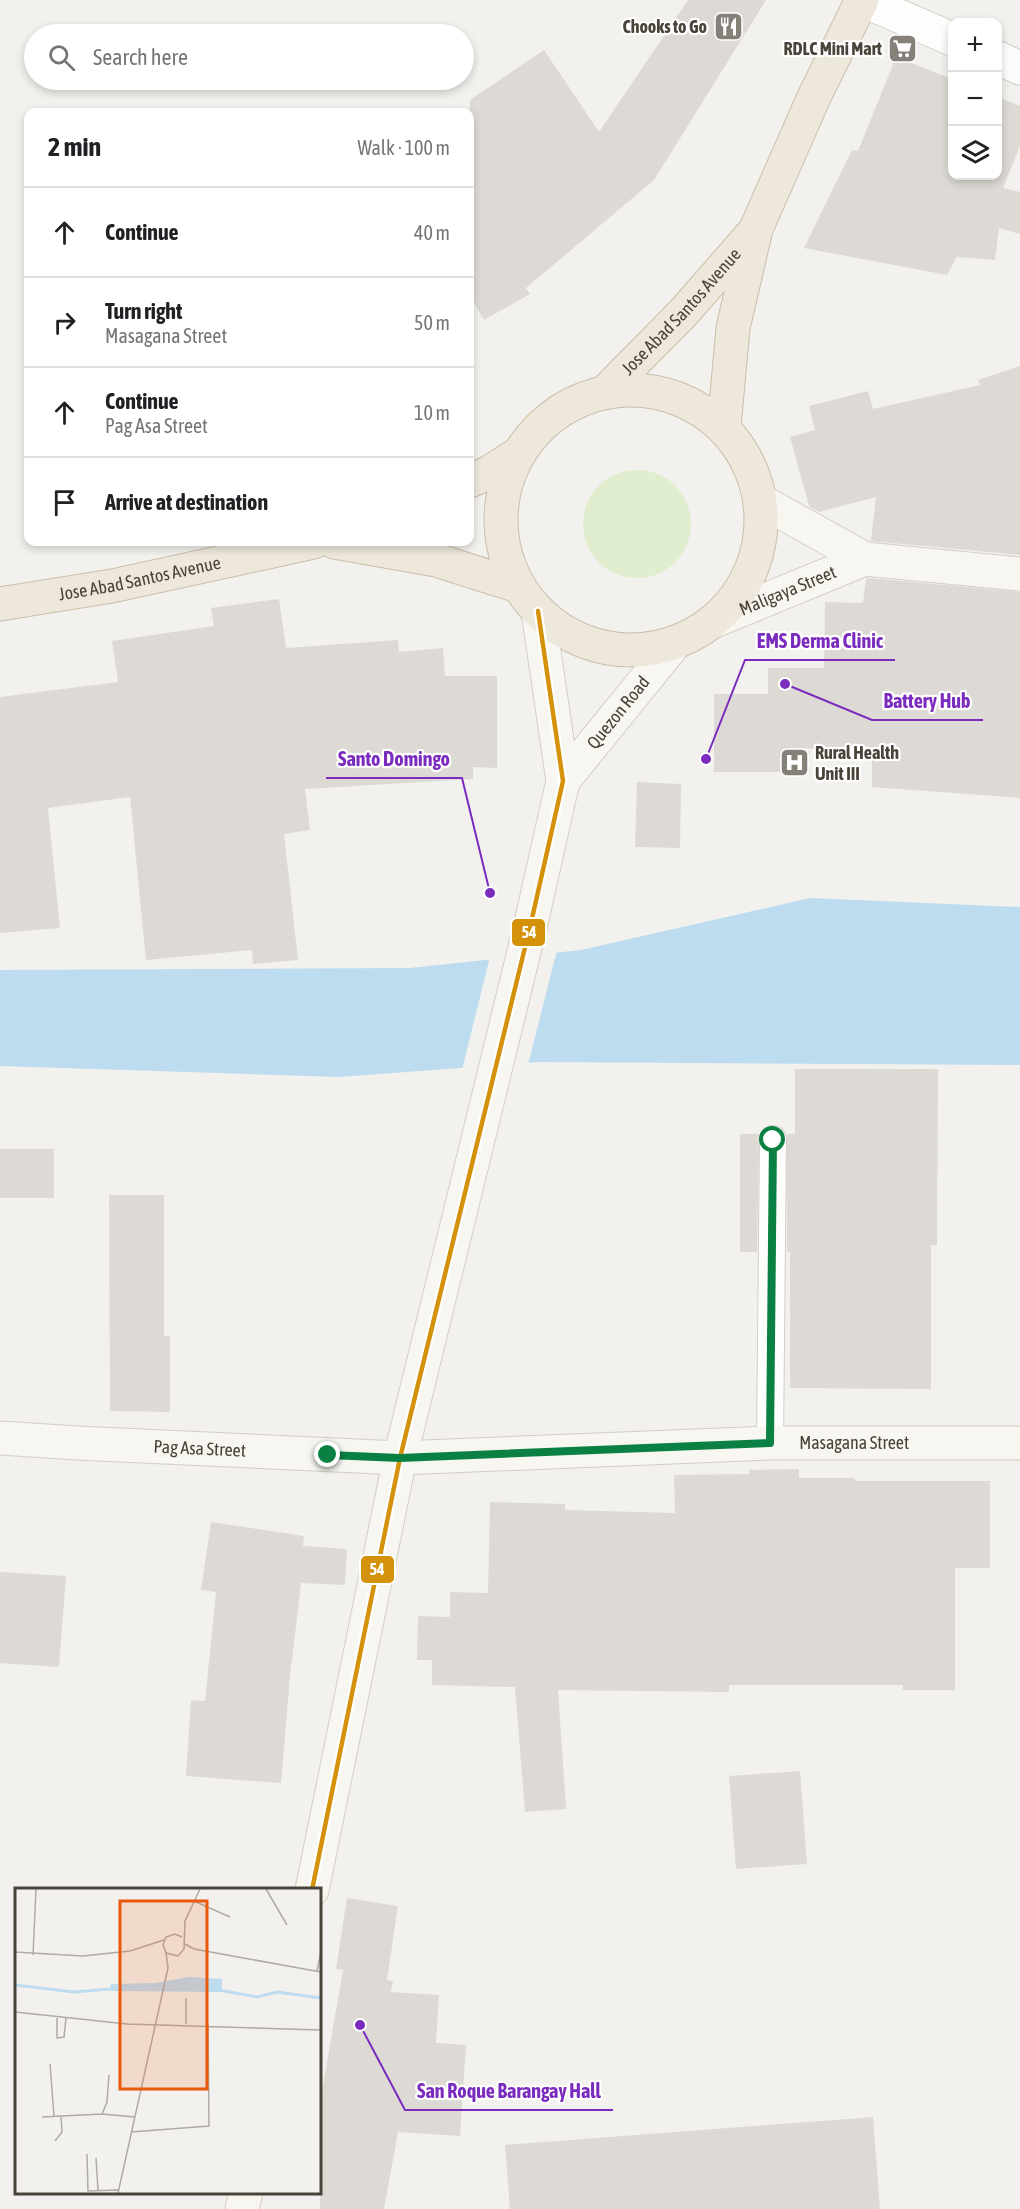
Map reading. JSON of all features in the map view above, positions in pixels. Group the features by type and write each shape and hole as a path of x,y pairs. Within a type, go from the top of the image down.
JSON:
{"highway":[{"name":"Jose Abad Santos Avenue","path":"724,426 733,328 756,229 814,97 862,0"},
{"name":"Jose Abad Santos Avenue","path":"605,392 684,312 756,229"},
{"path":"648,390 689,402 724,426 742,449 754,473 761,501 762,535 753,568 736,598 712,622 675,643 639,650 602,647 567,633 538,611 518,586 504,554 500,520 504,485 518,454 541,425 570,404 605,392 648,390"},
{"path":"474,479 518,454"},
{"name":"Jose Abad Santos Avenue","path":"0,604 112,586 296,546"},
{"path":"357,546 436,560 518,586"}],"main road":[{"name":"Maligaya Street","path":"761,501 865,559 1020,574"},
{"name":"Maligaya Street","path":"712,622 865,559"},
{"name":"Quezon Road","path":"312,1888 400,1458 531,923 563,781 538,611"},
{"name":"Quezon Road","path":"563,781 675,643"},
{"name":"Pag Asa Street","path":"0,1438 400,1458"},
{"name":"Masagana Street","path":"400,1458 770,1443 1020,1443"},
{"path":"242,2209 246,2194"}],"street":[{"path":"862,0 948,37"},
{"path":"1002,60 1020,68"}],"lane":[{"path":"770,1443 773,1140"}],"green space":[{"path":"637,470 658,474 675,486 687,503 691,524 687,545 675,562 658,574 637,578 616,574 599,562 587,545 583,524 587,503 599,486 616,474"}],"water":[{"path":"810,898 1020,907 1020,1065 540,1062 339,1077 0,1066 0,970 409,968 581,950"}],"pier":[{"path":"557,950 528,1065 462,1070 490,957"}],"building":[{"path":"688,0 766,0 654,180 526,288 530,294 484,320 474,302 474,108 470,108 470,100 544,50 599,132"},
{"path":"896,57 948,77 948,180 1002,180 1002,99 1020,106 1020,146 1003,188 1020,192 1020,234 999,228 995,260 957,257 947,275 804,248 852,150 858,151"},
{"path":"1020,366 1020,555 871,541 876,497 819,512 809,506 790,437 815,430 809,406 868,391 873,409 980,385 978,380"},
{"path":"868,578 1020,592 1020,798 872,787 872,750 791,748 791,772 714,772 714,694 768,694 768,668 824,668 825,602 863,603"},
{"path":"279,599 286,648 398,640 399,652 443,648 445,676 497,676 497,768 473,767 473,779 305,789 310,830 284,834 298,960 253,964 252,950 146,960 130,797 48,808 60,928 0,933 0,697 118,682 112,641 214,626 211,608"},
{"path":"637,782 681,784 680,848 635,847"},
{"path":"795,1069 938,1069 937,1245 931,1245 931,1389 790,1388 787,1134 795,1134"},
{"path":"740,1134 759,1134 757,1252 740,1252"},
{"path":"0,1149 54,1149 54,1198 0,1198"},
{"path":"109,1195 164,1195 164,1336 170,1336 170,1412 110,1411"},
{"path":"799,1469 799,1478 855,1478 855,1481 990,1481 990,1568 955,1568 955,1690 903,1690 903,1685 729,1685 729,1692 558,1690 566,1809 525,1812 515,1687 432,1685 432,1660 417,1660 418,1616 450,1617 450,1592 488,1593 490,1502 565,1504 565,1510 675,1513 674,1475 749,1474 749,1470"},
{"path":"211,1522 304,1536 303,1546 347,1549 345,1585 301,1583 281,1783 186,1776 191,1700 205,1701 216,1592 201,1590"},
{"path":"0,1572 66,1576 59,1667 0,1663"},
{"path":"800,1771 807,1864 736,1869 729,1776"},
{"path":"347,1898 398,1906 387,1980 393,1981 391,1992 439,1995 436,2043 466,2045 460,2136 398,2132 384,2209 320,2209 321,2097 343,1970 336,1969"},
{"path":"873,2117 880,2209 510,2209 505,2145"}],"transit line":[{"name":"54","path":"312,1888 400,1458 531,923 563,781 538,611"}],"place":[{"name":"Chooks to Go","path":"728,27"},
{"name":"RDLC Mini Mart","path":"903,49"},
{"name":"Battery Hub","path":"785,684"},
{"name":"EMS Derma Clinic","path":"706,759"},
{"name":"Rural Health Unit III","path":"794,763"},
{"name":"Santo Domingo","path":"490,893"},
{"name":"San Roque Barangay Hall","path":"360,2025"}],"route":[{"path":"328,1455 400,1458 770,1443 773,1140"}]}
